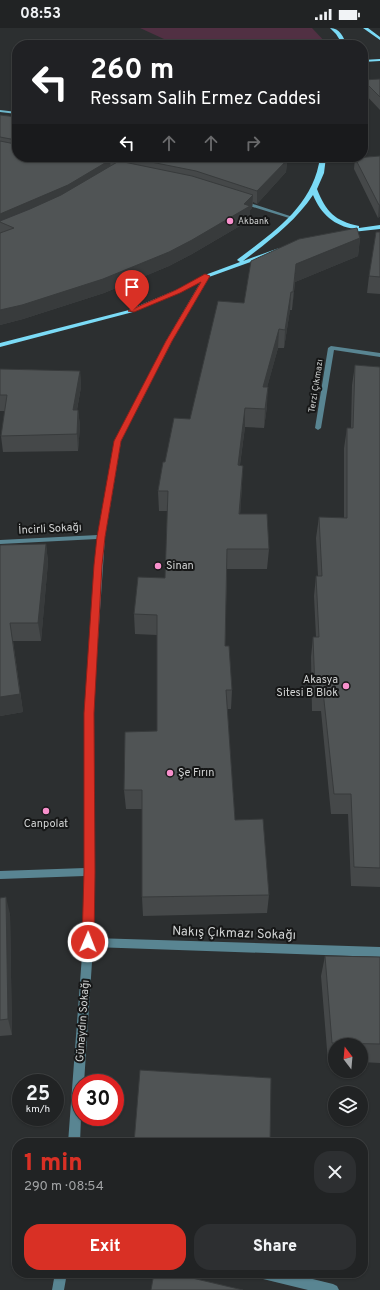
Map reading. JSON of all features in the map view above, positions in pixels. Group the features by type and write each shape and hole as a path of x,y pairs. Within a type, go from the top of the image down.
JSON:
{"main road":[{"path":"332,28 338,32 342,40"},
{"path":"365,28 380,39"},
{"path":"368,61 380,60"},
{"path":"234,265 275,233 308,200 320,178 322,162"},
{"path":"314,189 322,208 340,223 349,226 380,227"},
{"path":"341,233 380,227"},
{"path":"0,345 132,311 178,291 207,276 283,248"}],"street":[{"path":"0,111 12,112"},
{"path":"238,200 291,217"},
{"name":"Günaydın Sokağı","path":"74,1138 88,942 90,872 89,713 101,537 118,441 169,341 207,276"},
{"name":"Terzi Çıkmazı","path":"318,428 331,348 380,355"},
{"name":"İncirli Sokağı","path":"0,542 101,537"},
{"path":"0,875 90,872"},
{"name":"Nakış Çıkmazı Sokağı","path":"88,942 380,952"},
{"path":"58,1290 60,1278"},
{"path":"283,1278 332,1290"}],"shaded area":[{"path":"140,28 312,28 323,40 166,40"}],"building":[{"path":"380,79 380,97 368,85 368,80"},
{"path":"0,115 12,116 12,139 0,137"},
{"path":"0,141 12,143 12,162 107,162 68,185 0,214"},
{"path":"380,156 380,205 357,162 368,162 368,157"},
{"path":"117,162 124,162 192,176 253,195 244,204 250,206 169,252 103,279 22,305 0,310 0,233 14,228 0,221 61,195"},
{"path":"151,162 285,162 257,191 196,171"},
{"path":"357,228 360,238 296,264 293,292 291,292 285,330 279,329 263,387 268,387 265,409 245,408 238,465 243,466 239,514 267,514 269,549 227,549 225,646 229,646 232,690 226,690 235,820 263,819 269,895 142,897 142,790 124,790 125,732 157,731 157,615 134,614 138,577 165,578 168,491 158,491 163,462 165,462 174,418 190,419 218,301 244,303 251,261 299,239"},
{"path":"376,232 380,232 380,277 369,276"},
{"path":"355,365 380,367 380,868 354,867 351,794 334,794 323,691 315,691 313,637 319,637 316,576 322,576 319,517 347,518 347,428 353,428"},
{"path":"0,369 80,371 73,410 78,410 77,434 1,436 7,395 0,395"},
{"path":"46,544 38,623 10,623 20,694 0,697 0,545"},
{"path":"6,897 8,1019 0,1020 0,898"},
{"path":"325,956 380,957 380,1044 368,1044 368,1038 332,1038"},
{"path":"140,1070 271,1078 270,1138 134,1138"},
{"path":"153,1278 192,1278 243,1290 151,1290"}],"place":[{"name":"Akbank","path":"230,221"},
{"name":"Sinan","path":"158,566"},
{"name":"Akasya Sitesi B Blok","path":"346,686"},
{"name":"Şe Fırın","path":"170,773"},
{"name":"Canpolat","path":"46,811"}],"route":[{"path":"88,942 90,872 89,713 98,565 101,537 118,441 169,341 207,276 178,291 132,311"}]}
